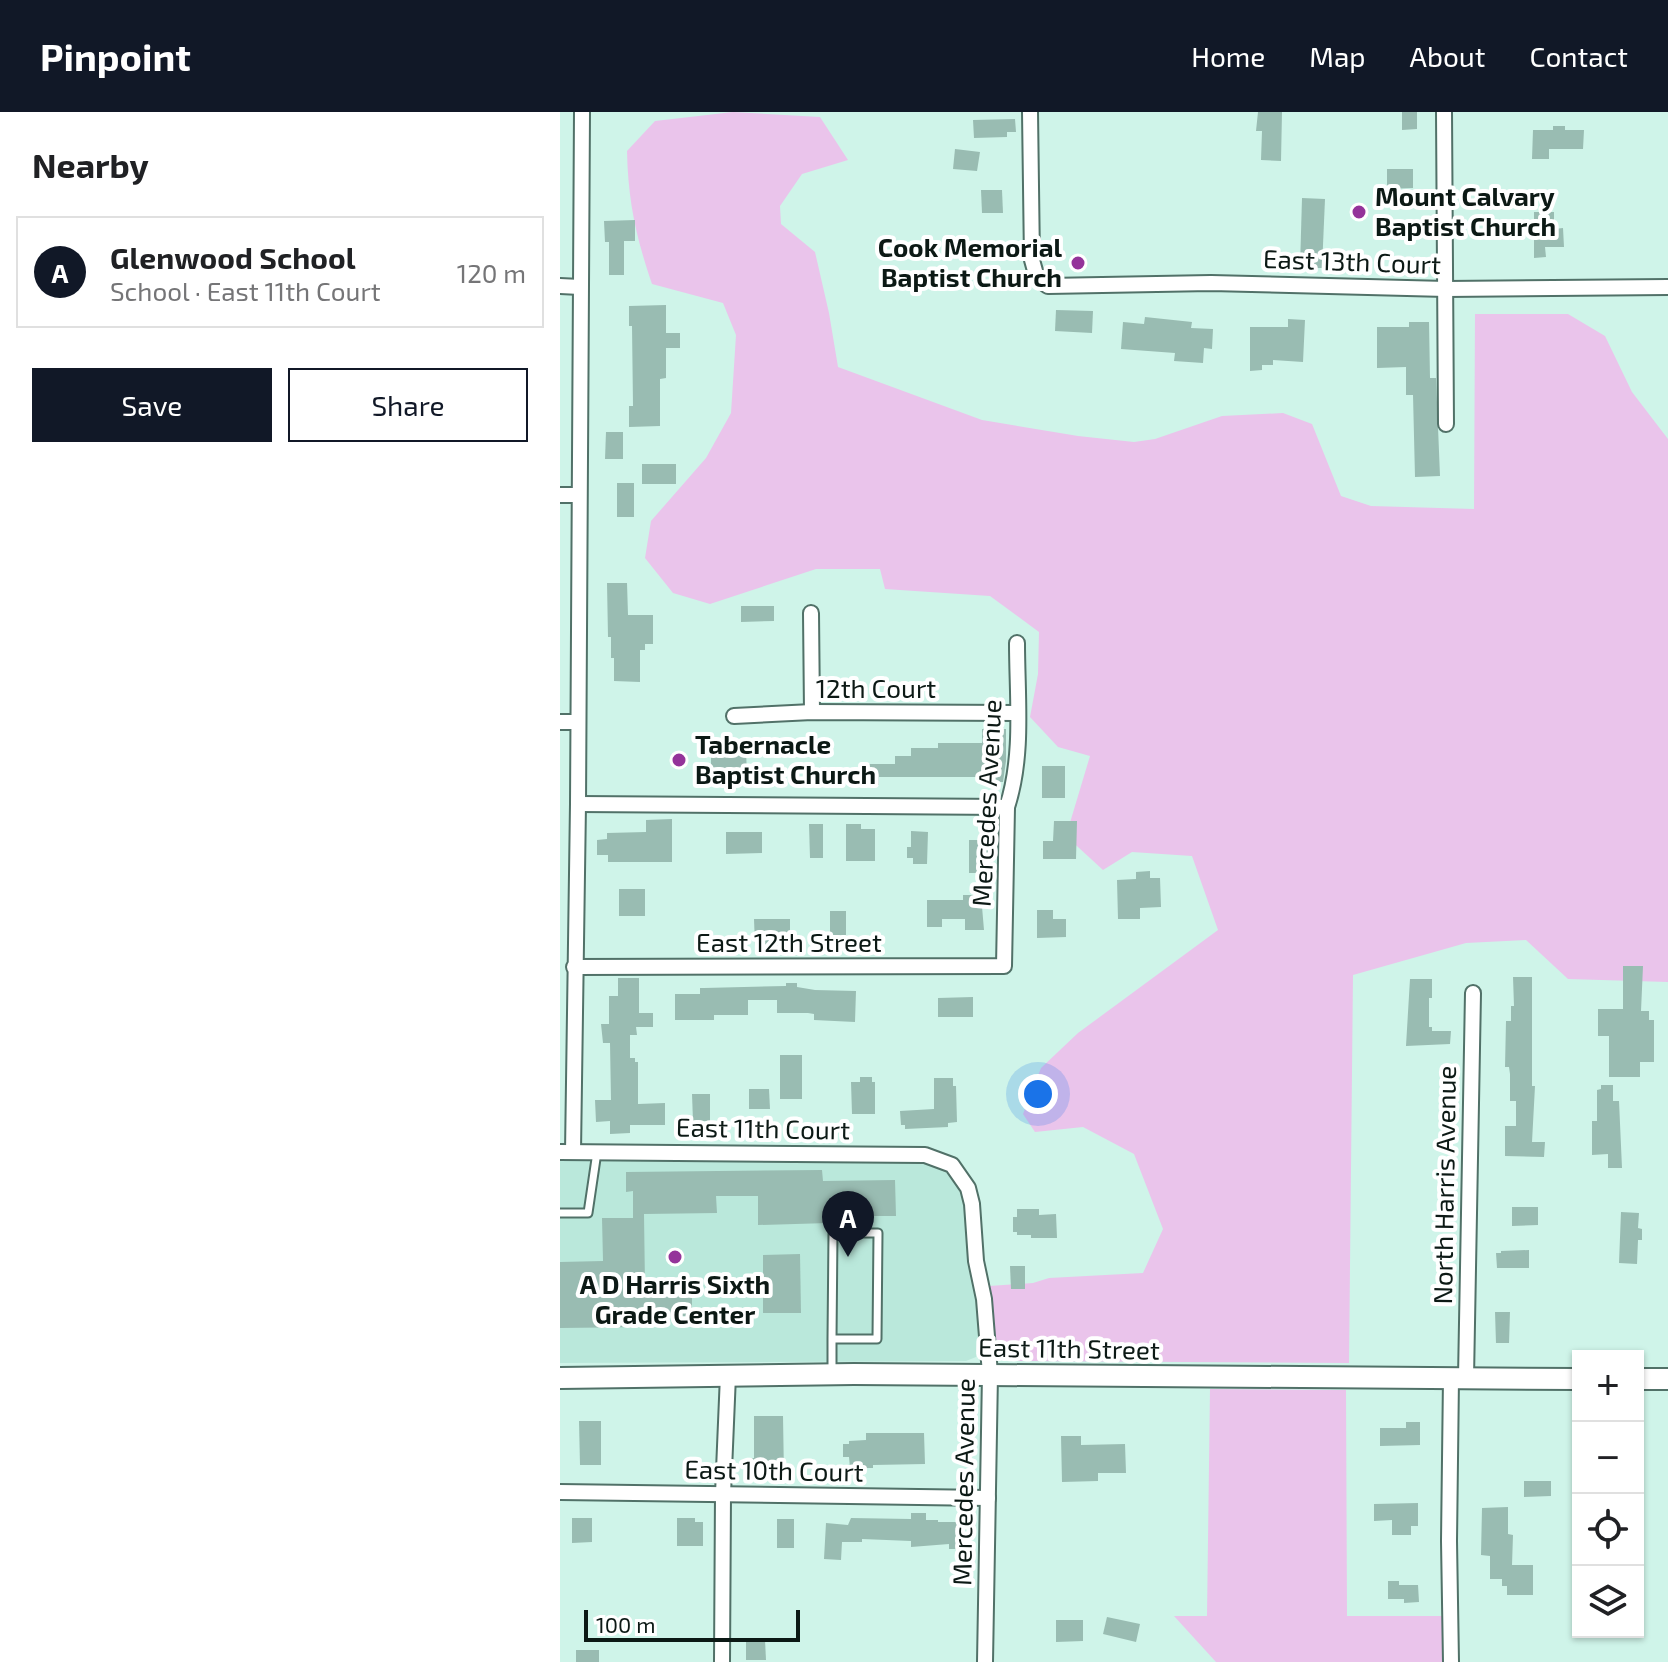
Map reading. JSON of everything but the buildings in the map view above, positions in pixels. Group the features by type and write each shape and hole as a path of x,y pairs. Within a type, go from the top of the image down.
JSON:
{"main road":[{"name":"East 11th Street","path":"560,1378 990,1374 1572,1379"},
{"path":"1644,1379 1668,1379"}],"street":[{"path":"566,1152 574,967 567,934 578,804 582,112"},
{"name":"East 13th Court","path":"1030,112 1032,260 1037,278 1048,286 1211,283 1446,289 1668,287"},
{"path":"1444,112 1446,424"},
{"path":"560,286 580,287"},
{"path":"560,495 578,495"},
{"path":"811,613 812,712"},
{"name":"Mercedes Avenue","path":"1004,966 1007,807 1014,786 1017,643"},
{"name":"12th Court","path":"734,716 812,712 1017,713"},
{"path":"560,722 578,722"},
{"path":"578,804 1007,807"},
{"name":"East 12th Street","path":"574,967 1004,966"},
{"name":"North Harris Avenue","path":"1451,1662 1449,1541 1459,1378 1473,993"},
{"name":"East 11th Court","path":"566,1152 925,1155 952,1165"},
{"name":"Mercedes Avenue","path":"952,1165 968,1188 972,1204 990,1374 985,1662"},
{"path":"722,1662 723,1494 728,1375"},
{"name":"East 10th Court","path":"560,1492 988,1498"}],"lane":[{"path":"560,1213 588,1213 597,1152"},
{"path":"832,1339 877,1339 878,1233 833,1233 832,1339 832,1374"}],"shaded area":[{"path":"733,112 820,117 848,160 802,174 780,206 781,224 815,252 838,367 982,420 1134,442 1155,439 1222,416 1283,413 1312,424 1341,496 1371,506 1474,509 1475,314 1568,314 1605,336 1632,392 1668,439 1668,982 1568,979 1526,940 1466,943 1353,975 1349,1363 1015,1361 1007,1356 996,1340 989,1286 1033,1283 1049,1278 1143,1273 1163,1229 1134,1154 1083,1127 1035,1132 1023,1114 1041,1068 1078,1033 1218,930 1192,856 1132,852 1103,870 1066,836 1090,756 1058,747 1030,717 1038,674 1039,632 990,596 885,589 880,569 816,569 710,604 673,593 645,558 651,521 706,458 731,413 736,335 723,303 652,284 634,219 627,151 655,121"},
{"path":"560,1157 932,1163 950,1170 963,1188 981,1350 976,1357 966,1361 560,1363"},
{"path":"1210,1389 1346,1390 1347,1616 1445,1616 1444,1662 1216,1662 1174,1616 1207,1616"}],"place":[{"name":"Mount Calvary Baptist Church","path":"1359,212"},
{"name":"Cook Memorial Baptist Church","path":"1078,263"},
{"name":"Tabernacle Baptist Church","path":"679,760"},
{"name":"A D Harris Sixth Grade Center","path":"675,1257"},
{"name":"Glenwood School","path":"848,1257"}]}
